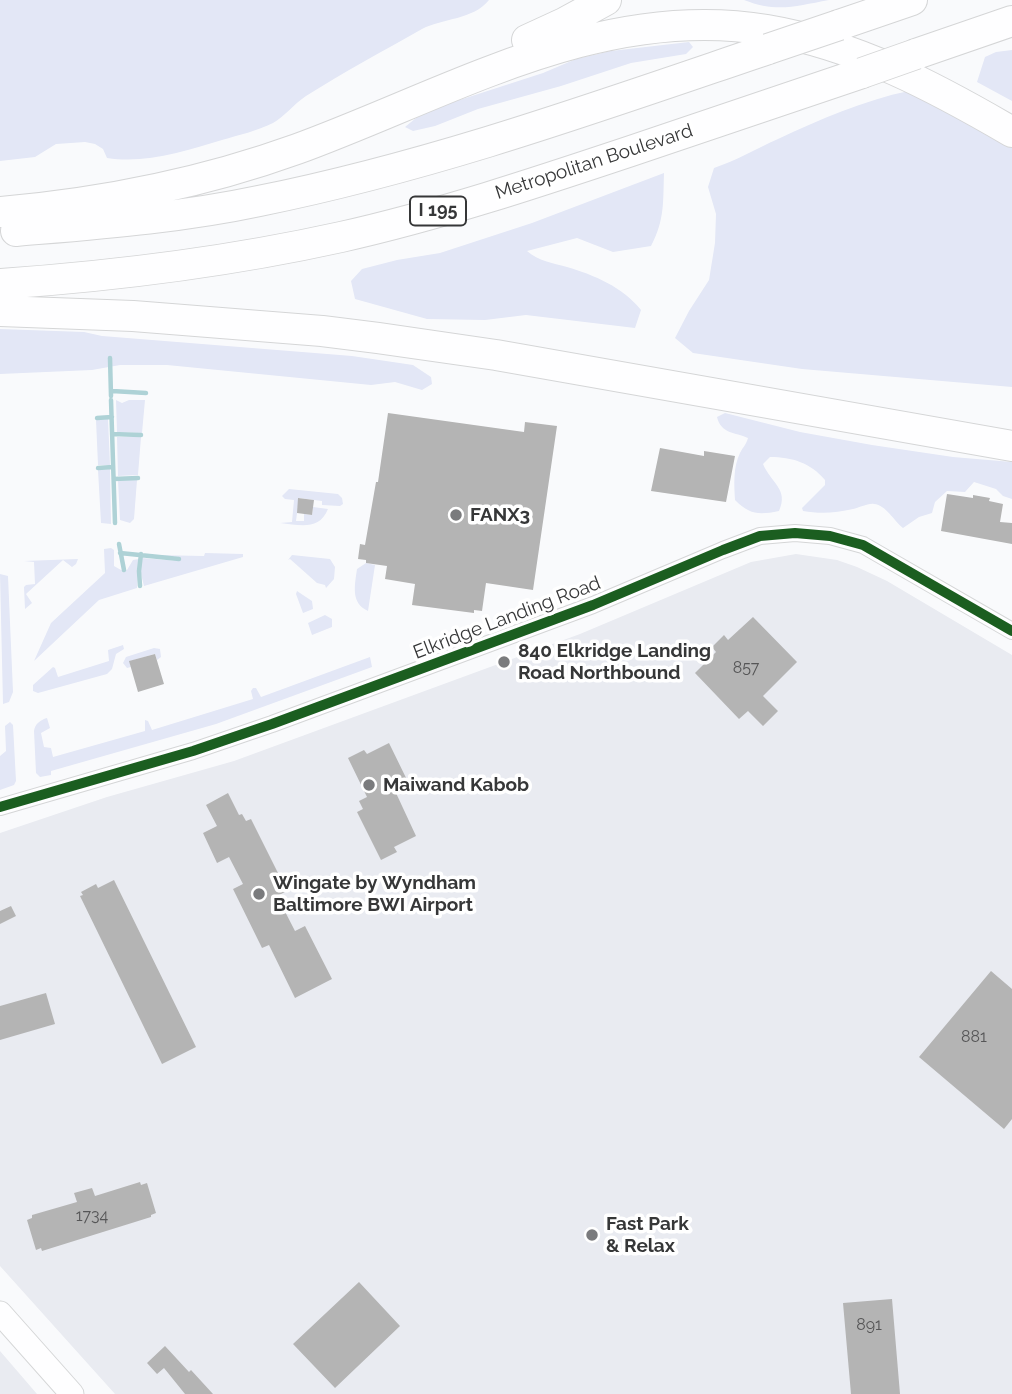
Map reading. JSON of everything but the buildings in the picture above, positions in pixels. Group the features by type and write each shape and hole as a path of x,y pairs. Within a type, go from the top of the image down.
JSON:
{"highway":[{"path":"396,108 606,0"},
{"path":"0,232 118,223 256,202 330,186 526,131 912,0"},
{"name":"Metropolitan Boulevard","path":"0,284 187,266 343,236 540,181 1012,21"},
{"path":"0,212 101,201 203,180 298,149 542,52 576,42 654,27 709,26 766,30 816,41 901,71 1012,132"},
{"path":"0,311 133,316 378,338 496,355 1012,446"}],"main road":[{"path":"0,1314 72,1394"}],"street":[{"name":"Elkridge Landing Road","path":"0,807 193,751 272,724 563,616 760,536 794,533 830,536 863,545 1012,631"}],"shaded area":[{"path":"0,0 489,0 475,11 422,29 306,96 273,123 254,131 151,158 107,158 103,149 85,142 56,144 35,157 0,161"},
{"path":"744,0 829,0 777,7"},
{"path":"689,42 693,47 686,54 631,63 478,109 435,126 413,131 405,127 438,107 543,73 576,59 611,51"},
{"path":"1012,50 1012,101 977,82 985,57"},
{"path":"909,91 1012,145 1012,387 802,369 693,353 675,338 709,280 716,214 708,187 714,168 842,111"},
{"path":"664,173 661,219 651,246 613,252 577,238 527,251 617,288 641,310 635,328 526,315 485,320 427,319 355,299 351,281 362,269 440,253 532,223"},
{"path":"0,329 84,332 102,336 352,356 413,365 431,377 432,384 422,390 395,382 371,385 167,365 120,365 92,370 0,374"},
{"path":"116,400 122,403 145,400 142,433 117,432"},
{"path":"725,413 800,432 872,445 953,457 1012,462 1012,499 1003,496 996,489 974,482 965,492 947,491 935,502 932,513 919,517 903,528 886,510 874,504 834,512 803,511 802,508 825,485 825,480 814,469 800,462 770,457 763,464 778,486 782,503 779,511 755,513 735,500 736,464 748,438 722,427 717,417"},
{"path":"108,419 110,465 98,465 96,420"},
{"path":"117,437 141,437 138,475 118,476"},
{"path":"110,469 111,524 101,523 98,470"},
{"path":"118,480 137,480 134,519 130,523 120,520"},
{"path":"289,489 338,494 343,504 322,505 322,501 299,498 296,521 304,521 304,514 312,515 313,507 328,509 320,521 314,524 280,523 292,522 294,500 282,496"},
{"path":"104,549 114,550 114,566 121,570 127,570 133,560 139,559 137,588 99,600 34,661 51,623 105,573"},
{"path":"205,553 243,554 243,557 144,586 140,570 142,558 179,561 179,557 153,555 204,556"},
{"path":"796,554 837,560 887,581 1012,655 1012,1394 115,1394 0,1266 0,833 107,797 234,761 580,634 751,562"},
{"path":"292,555 330,559 335,567 334,579 326,588 325,585 317,583 288,560"},
{"path":"78,559 72,567 63,560 26,594 32,603 25,609 24,587 35,584 34,562 24,561"},
{"path":"366,563 375,565 368,611 358,603 355,593 357,569"},
{"path":"0,574 8,576 13,692 9,702 3,704"},
{"path":"297,591 312,601 313,609 303,613"},
{"path":"325,615 332,619 332,627 312,635 308,623"},
{"path":"123,645 124,649 116,654 112,669 107,674 38,693 33,691 33,685 53,667 58,677 109,661 108,650"},
{"path":"154,648 160,649 161,657 157,660 155,654 130,661 131,667 127,668 123,663 126,657"},
{"path":"370,657 372,667 216,724 51,771 51,775 40,777 36,773 34,731 37,724 44,719 47,718 50,728 41,733 44,747 51,748 53,757 145,731 145,720 152,730 253,699 253,688 256,688 261,697"},
{"path":"10,722 13,725 16,781 14,785 0,790 0,756 6,751 5,726"},
{"path":"0,1351 37,1394 0,1394"}],"waterway":[{"path":"110,358 111,396"},
{"path":"112,391 146,393"},
{"path":"111,400 115,523"},
{"path":"97,418 112,417"},
{"path":"112,434 141,435"},
{"path":"98,468 113,467"},
{"path":"114,479 138,478"},
{"path":"119,544 124,570"},
{"path":"120,553 179,559"},
{"path":"140,586 141,554"}],"cycle path":[{"path":"0,807 193,751 272,724 593,605 760,536 795,533 830,536 863,545 1012,631"}],"place":[{"name":"FANX3","path":"456,515"},
{"name":"840 Elkridge Landing Road Northbound","path":"504,662"},
{"name":"Maiwand Kabob","path":"369,785"},
{"name":"Wingate by Wyndham Baltimore BWI Airport","path":"259,894"},
{"name":"Fast Park & Relax","path":"592,1235"}]}
